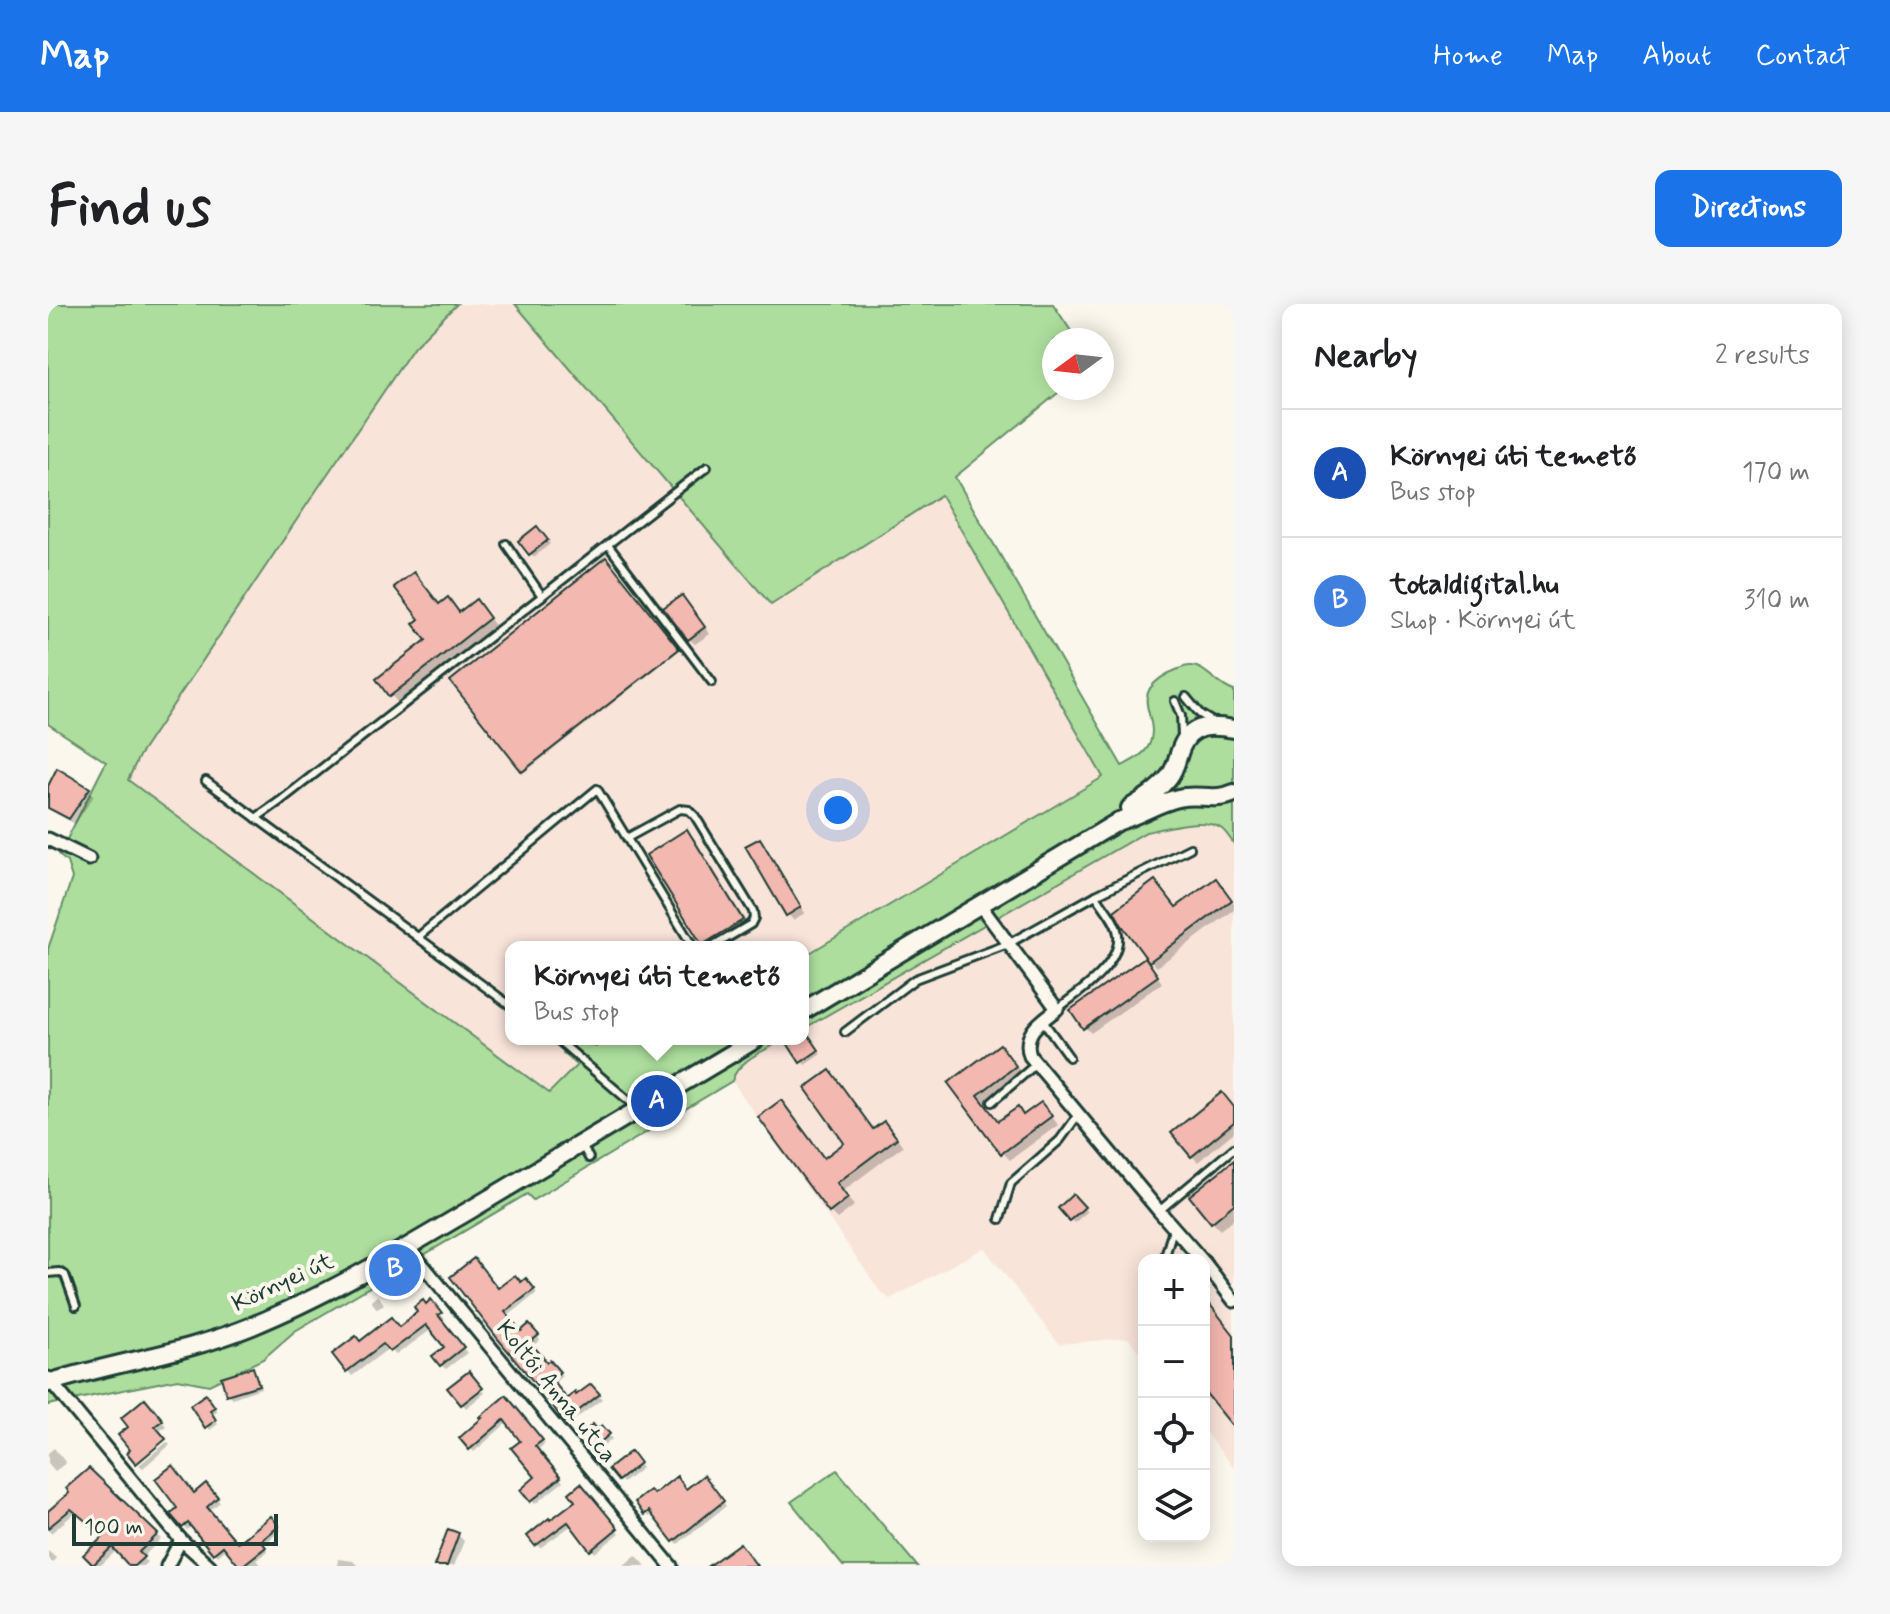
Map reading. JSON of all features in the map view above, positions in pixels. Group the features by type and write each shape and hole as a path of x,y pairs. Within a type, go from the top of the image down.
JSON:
{"main road":[{"path":"1119,821 1127,810 1165,781 1187,737 1208,726 1229,729"},
{"path":"1180,754 1179,772 1192,791 1234,806"},
{"path":"809,1007 1119,821 1168,801 1190,796 1226,797 1234,793"},
{"name":"Környei út","path":"49,1381 155,1357 249,1327 310,1301 517,1182 585,1151 639,1109 746,1045"}],"street":[{"path":"48,839 89,859"},
{"path":"980,905 1057,1009 1031,1030 1027,1042 1030,1056 1197,1254"},
{"name":"Koltói Anna utca","path":"408,1247 671,1566"},
{"path":"1210,1270 1234,1301"},
{"name":"Környei út","path":"49,1381 181,1540 210,1566"},
{"path":"167,1566 181,1540"},
{"name":"Környei út","path":"195,1553 200,1566"}],"lane":[{"path":"256,818 707,467"},
{"path":"506,544 542,596"},
{"path":"608,545 712,682"},
{"path":"1186,697 1205,718 1229,729"},
{"path":"1175,701 1181,716 1180,754"},
{"path":"206,781 505,1002"},
{"path":"418,937 597,789 689,941"},
{"path":"627,838 680,809 689,810 695,816 753,911 751,924 726,941"},
{"path":"845,1032 915,979 1008,944 1190,848"},
{"path":"1057,1009 1092,982 1116,955 1118,934 1115,924 1096,895"},
{"path":"1042,1020 1069,1057"},
{"path":"564,1045 639,1109"},
{"path":"992,1102 1036,1064"},
{"path":"1000,1219 1011,1183 1060,1140 1078,1115"},
{"path":"1159,1211 1234,1148"},
{"path":"1166,1254 1174,1227"},
{"path":"48,1273 65,1275 76,1306"}],"shaded area":[{"path":"457,304 515,304 770,605 941,494 1103,778 809,953 809,941 505,941 505,1045 598,1045 549,1093 128,780 139,756 414,347"},
{"path":"1185,824 1222,829 1234,844 1234,1468 1210,1438 1210,1254 1138,1254 1138,1350 1128,1338 1059,1344 984,1248 890,1299 880,1291 732,1081 741,1064 774,1045 809,1045 809,1026 1146,832"}],"green space":[{"path":"48,304 457,304 414,347 139,756 128,780 549,1093 577,1065 563,1053 570,1045 774,1045 740,1067 732,1081 533,1200 527,1194 295,1331 263,1359 209,1385 178,1379 48,1405 48,949 72,878 67,862 59,855 106,762 48,724"},
{"path":"515,304 1053,304 1069,328 1042,328 1042,400 1049,400 955,477 1122,766 1142,754 1150,743 1152,733 1147,698 1156,681 1178,669 1192,666 1234,691 1234,844 1222,829 1205,823 1146,832 809,1026 809,953 1103,777 941,495 771,605"},
{"path":"837,1470 917,1566 843,1566 791,1502"}],"building":[{"path":"537,526 548,540 529,555 518,541"},
{"path":"606,557 679,649 522,772 450,681"},
{"path":"414,572 439,604 448,597 459,612 476,599 490,618 389,697 376,679 426,640 413,624 419,619 394,587"},
{"path":"682,595 705,627 688,640 663,608"},
{"path":"57,768 90,788 69,819 48,808 48,786"},
{"path":"687,829 743,920 709,941 700,941 646,855"},
{"path":"760,838 801,907 786,916 745,846"},
{"path":"1216,878 1232,900 1149,962 1114,911 1155,880 1176,907"},
{"path":"1145,957 1158,976 1083,1029 1070,1010"},
{"path":"809,1036 819,1050 800,1063 788,1045 809,1045"},
{"path":"1000,1044 1016,1066 978,1095 998,1121 1018,1107 1023,1115 1041,1102 1052,1116 1001,1154 948,1083"},
{"path":"830,1070 873,1129 884,1121 897,1138 837,1183 848,1198 829,1213 758,1117 781,1100 824,1158 844,1143 805,1088"},
{"path":"1222,1092 1234,1107 1234,1122 1191,1157 1171,1133"},
{"path":"1234,1160 1234,1204 1211,1223 1189,1196"},
{"path":"1073,1194 1085,1207 1069,1221 1058,1208"},
{"path":"474,1258 498,1288 515,1275 521,1282 526,1278 535,1289 505,1312 521,1331 529,1324 539,1335 530,1342 560,1372 552,1379 567,1399 591,1384 600,1394 564,1422 450,1277"},
{"path":"431,1299 442,1313 438,1315 464,1347 440,1366 432,1356 444,1347 426,1325 390,1352 383,1344 346,1372 332,1354 356,1336 360,1341 391,1317 399,1327 417,1312 414,1307 423,1300 426,1304"},
{"path":"1210,1305 1234,1335 1234,1428 1210,1398"},
{"path":"253,1367 259,1385 226,1395 221,1377"},
{"path":"469,1371 483,1388 461,1405 447,1388"},
{"path":"206,1394 215,1407 210,1410 216,1420 205,1428 190,1405"},
{"path":"506,1395 543,1440 535,1446 561,1477 530,1502 520,1490 535,1477 511,1448 520,1441 504,1420 469,1450 459,1438"},
{"path":"145,1398 163,1420 155,1426 166,1439 136,1464 118,1435 128,1427 121,1418"},
{"path":"593,1424 597,1429 602,1425 610,1434 591,1450 579,1436"},
{"path":"631,1451 640,1463 618,1481 608,1469"},
{"path":"173,1465 194,1493 206,1483 218,1497 207,1507 238,1543 271,1516 279,1526 261,1541 266,1547 239,1566 223,1546 213,1554 188,1523 182,1528 170,1514 177,1508 155,1479"},
{"path":"89,1468 158,1534 139,1552 144,1557 134,1566 129,1566 112,1547 93,1565 83,1555 104,1536 71,1509 48,1528 48,1511 69,1493 66,1488"},
{"path":"704,1475 724,1501 673,1542 649,1511 644,1515 635,1502 650,1490 654,1494 677,1476 686,1489"},
{"path":"581,1483 618,1528 590,1551 568,1522 535,1546 527,1536 575,1501 569,1493"},
{"path":"448,1529 459,1533 447,1566 434,1566"},
{"path":"740,1543 757,1566 708,1566"}],"place":[{"name":"Környei úti temető","path":"657,1101"},
{"name":"totaldigital.hu","path":"395,1270"}]}
